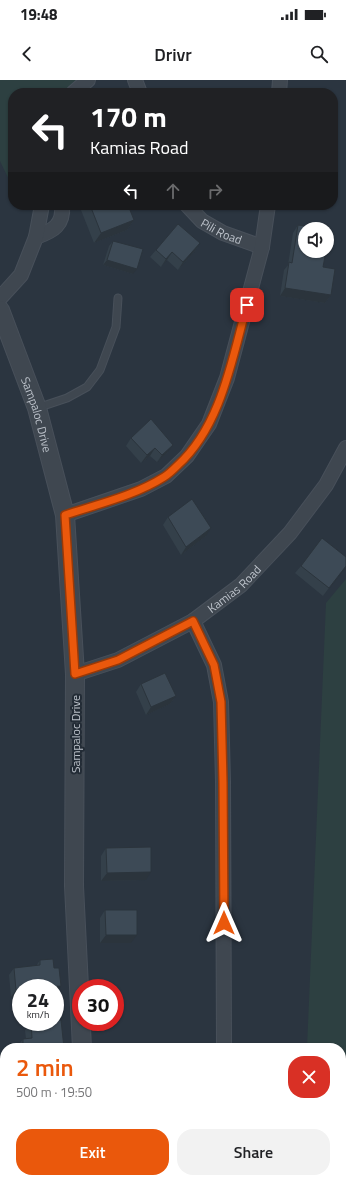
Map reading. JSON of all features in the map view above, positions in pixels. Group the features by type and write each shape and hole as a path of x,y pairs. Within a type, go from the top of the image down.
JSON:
{"street":[{"path":"79,88 88,80"},
{"path":"0,298 21,275 36,238 41,210"},
{"path":"36,238 58,226 63,210"},
{"name":"Pili Road","path":"192,210 202,221 223,233 262,247"},
{"path":"65,515 141,490 166,476 187,456 209,424 227,378 262,247 267,210"},
{"name":"Sampaloc Drive","path":"0,310 37,408 65,515 75,674 74,886 82,1043"},
{"name":"Kamias Road","path":"75,674 118,660 193,621 241,585 290,533 326,485 346,448"},
{"path":"193,621 214,665 221,702 223,782 224,1043"}],"lane":[{"path":"37,408 67,398 87,387 100,370 116,327 118,298"}],"shaded area":[{"path":"0,80 77,80 69,88 8,88 8,178 0,161"},
{"path":"346,579 346,1043 307,1043 326,603"}],"building":[{"path":"92,210 130,210 134,220 101,233"},
{"path":"178,224 200,243 183,262 172,252 166,259 156,250"},
{"path":"298,225 298,258 325,258 323,267 335,269 331,295 285,288 289,262 292,263"},
{"path":"113,241 143,249 137,269 107,260"},
{"path":"151,419 173,445 162,455 155,448 147,455 131,438"},
{"path":"192,499 211,528 186,547 168,517"},
{"path":"322,538 346,557 346,566 329,588 301,566"},
{"path":"165,673 176,696 151,707 141,684"},
{"path":"151,847 151,872 107,873 106,848"},
{"path":"105,910 137,910 137,935 106,935"},
{"path":"53,959 54,968 59,968 60,979 15,979 14,968 40,965 40,960"},
{"path":"32,1031 62,1031 63,1043 23,1043 23,1039 32,1038"}],"route":[{"path":"224,923 221,702 214,665 193,621 118,660 75,674 65,515 141,490 166,476 187,456 209,424 227,378 247,305"}]}
